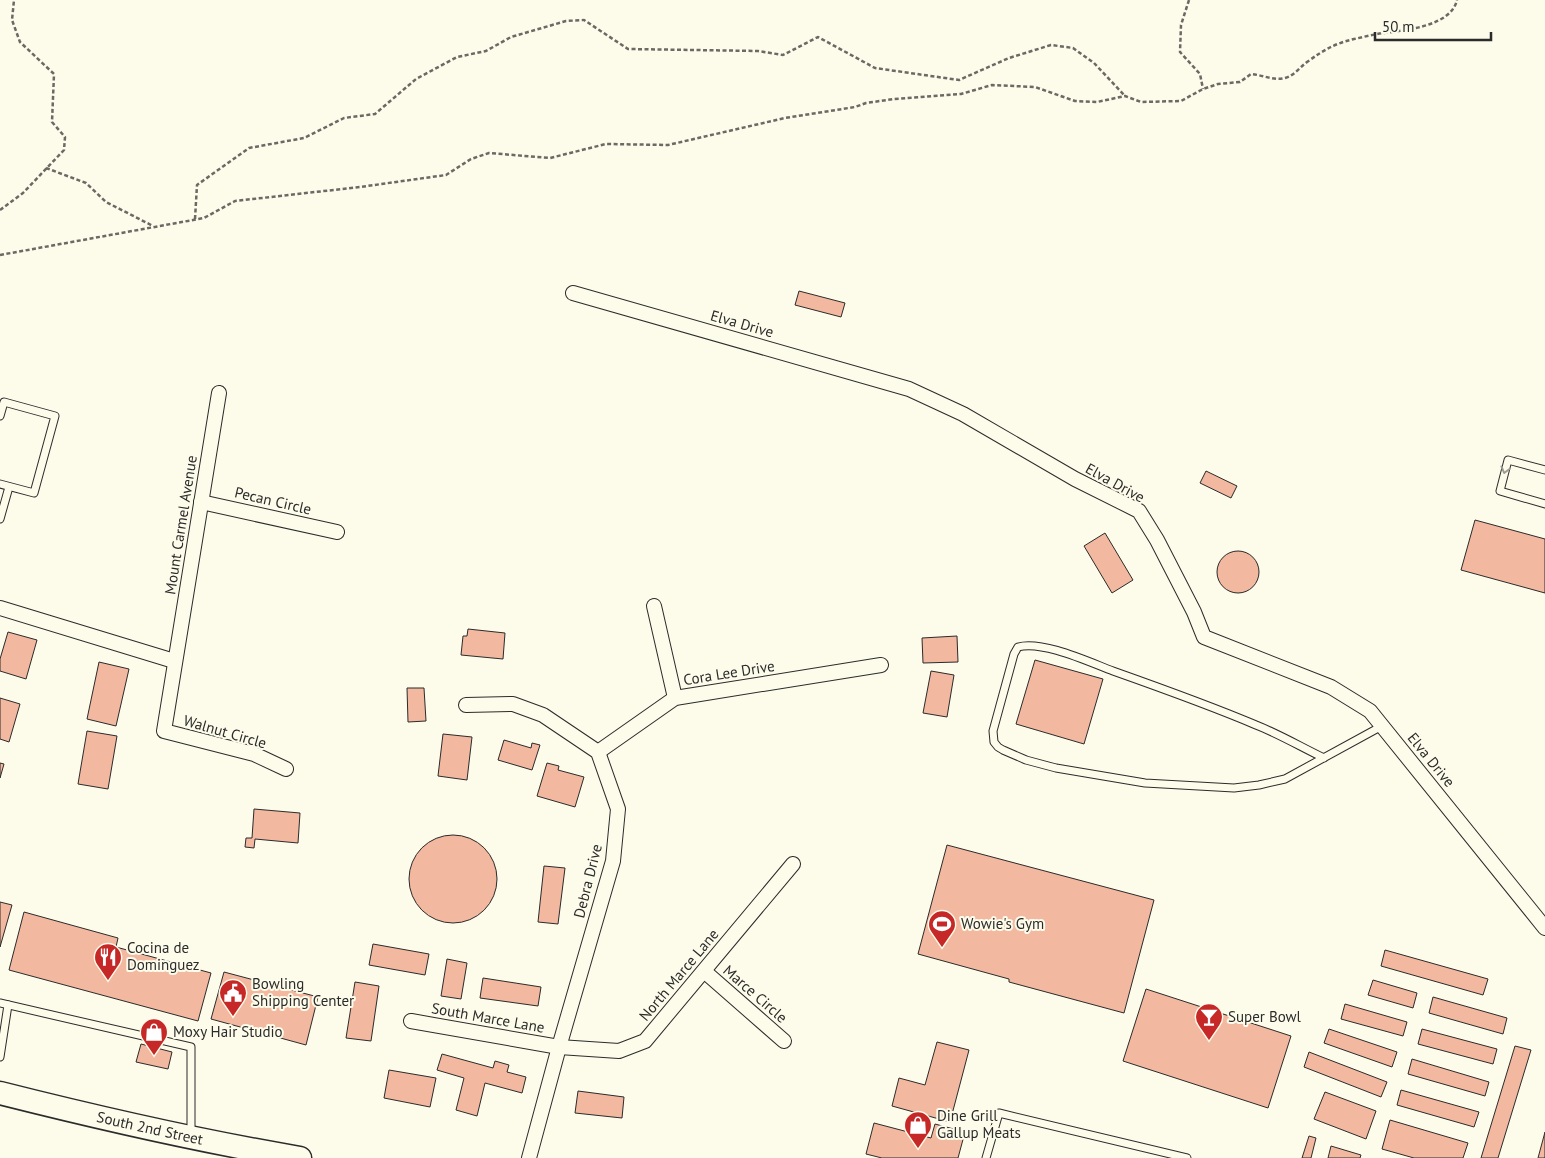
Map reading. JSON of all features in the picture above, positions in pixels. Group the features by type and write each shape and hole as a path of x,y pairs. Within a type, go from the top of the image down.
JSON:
{"main road":[{"name":"South 2nd Street","path":"0,1093 191,1138 300,1158"}],"street":[{"name":"Elva Drive","path":"572,293 908,389 964,414 1075,480 1139,511 1157,540 1194,612 1204,637 1331,687 1370,711 1545,928"},
{"name":"Mount Carmel Avenue","path":"174,662 219,393"},
{"name":"Pecan Circle","path":"202,502 337,532"},
{"path":"654,606 675,698"},
{"path":"0,608 174,662"},
{"name":"Walnut Circle","path":"174,662 164,731 254,754 286,769"},
{"name":"Cora Lee Drive","path":"598,752 675,698 881,665"},
{"path":"466,705 513,704 543,715 598,752"},
{"name":"Debra Drive","path":"529,1158 613,861 618,809 598,752"},
{"name":"North Marce Lane","path":"559,1047 619,1051 645,1040 793,864"},
{"name":"Marce Circle","path":"704,971 784,1041"},
{"name":"South Marce Lane","path":"411,1021 559,1047"}],"lane":[{"path":"0,416 4,402 55,416 34,493 0,484"},
{"path":"1545,470 1508,460 1500,491 1545,504"},
{"path":"0,519 9,487"},
{"path":"1324,758 1257,725 1065,654 1037,646 1018,647 1014,654 993,731 994,742 998,747 1026,760 1056,768 1145,783 1234,788 1285,779 1324,758 1382,726"},
{"path":"0,1003 191,1047 191,1138"},
{"path":"0,1057 8,1005"},
{"path":"986,1158 999,1113 1187,1158"}],"path":[{"path":"0,210 24,193 64,150 65,137 52,122 54,74 20,42 12,20 14,0"},
{"path":"1189,0 1181,24 1180,52 1200,74 1203,89"},
{"path":"194,219 197,185 249,148 304,138 344,118 375,114 416,79 458,57 486,51 511,37 566,21 584,20 628,49 758,51 783,55 818,37 875,68 959,80 1008,58 1051,45 1073,48 1094,63 1125,96 1141,102 1180,101 1203,89 1218,84 1240,82 1251,74 1283,78 1295,74 1300,67 1331,46 1384,33 1400,32 1439,21 1452,11 1457,0"},
{"path":"0,255 204,218 236,201 341,190 446,175 471,159 490,153 550,158 606,144 668,145 785,118 855,107 866,103 961,94 992,85 1035,87 1075,101 1096,102 1125,96"},
{"path":"46,168 86,183 106,202 154,226"}],"building":[{"path":"799,291 845,303 841,317 795,305"},
{"path":"1206,471 1237,486 1231,498 1200,483"},
{"path":"1475,520 1545,539 1545,593 1461,570"},
{"path":"1105,533 1133,580 1112,593 1084,546"},
{"path":"1238,551 1253,557 1259,572 1253,587 1238,593 1223,587 1217,572 1223,557"},
{"path":"468,629 505,633 503,659 461,655 463,636 467,636"},
{"path":"8,632 37,640 26,679 0,671 0,659"},
{"path":"957,636 958,662 923,663 922,638"},
{"path":"1035,660 1103,679 1084,744 1016,724"},
{"path":"99,662 129,669 116,726 87,719"},
{"path":"931,671 954,675 947,717 923,713"},
{"path":"407,688 424,688 426,721 408,722"},
{"path":"0,698 20,704 9,742 0,739"},
{"path":"87,731 117,736 108,789 78,784"},
{"path":"443,734 472,737 467,780 438,776"},
{"path":"504,740 531,748 532,743 540,745 532,770 498,760"},
{"path":"0,763 4,764 0,778"},
{"path":"547,763 559,766 558,770 584,777 575,807 537,796"},
{"path":"254,809 300,813 298,843 255,839 254,848 245,847 246,838 252,838"},
{"path":"453,835 470,838 478,842 490,854 494,862 497,879 494,896 490,904 478,916 470,920 453,923 436,920 428,916 416,904 412,896 409,879 412,862 416,854 428,842 436,838"},
{"path":"947,845 1154,900 1124,1013 1009,982 1009,979 918,954"},
{"path":"544,866 565,868 558,924 538,922"},
{"path":"0,902 12,905 0,947"},
{"path":"24,912 118,938 116,947 211,973 198,1021 9,970"},
{"path":"373,944 429,954 425,975 369,965"},
{"path":"1385,950 1488,979 1483,995 1381,966"},
{"path":"447,959 467,963 461,999 441,996"},
{"path":"224,972 318,997 306,1045 211,1019"},
{"path":"483,978 541,987 538,1006 480,998"},
{"path":"1373,980 1417,993 1413,1008 1368,995"},
{"path":"355,982 379,986 371,1041 346,1038"},
{"path":"1146,989 1291,1036 1268,1108 1123,1061"},
{"path":"1433,997 1507,1018 1503,1034 1429,1013"},
{"path":"1345,1004 1407,1022 1403,1036 1341,1019"},
{"path":"1329,1029 1397,1052 1392,1067 1324,1043"},
{"path":"1422,1029 1497,1049 1493,1064 1418,1044"},
{"path":"937,1042 969,1050 950,1122 892,1106 899,1078 925,1085"},
{"path":"141,1044 172,1052 168,1069 136,1062"},
{"path":"1515,1046 1531,1050 1498,1158 1481,1158"},
{"path":"1309,1052 1387,1082 1381,1097 1304,1067"},
{"path":"442,1054 493,1068 495,1061 509,1065 507,1072 526,1077 522,1093 485,1083 477,1116 456,1110 464,1078 437,1070"},
{"path":"1412,1059 1489,1082 1485,1096 1408,1074"},
{"path":"389,1070 436,1078 430,1107 384,1098"},
{"path":"1401,1090 1479,1112 1474,1127 1397,1105"},
{"path":"578,1091 624,1097 622,1118 575,1113"},
{"path":"1325,1092 1376,1111 1366,1139 1314,1119"},
{"path":"1390,1120 1468,1143 1463,1158 1414,1158 1382,1149"},
{"path":"874,1123 931,1138 935,1124 965,1132 958,1158 882,1158 866,1154"},
{"path":"1545,1132 1545,1158 1538,1158"},
{"path":"1309,1136 1316,1138 1311,1158 1302,1158"},
{"path":"1331,1146 1361,1155 1360,1158 1328,1158"}],"place":[{"name":"Wowie's Gym","path":"942,948"},
{"name":"Cocina de Dominguez","path":"108,981"},
{"name":"Bowling Shipping Center","path":"233,1017"},
{"name":"Super Bowl","path":"1209,1041"},
{"name":"Moxy Hair Studio","path":"154,1056"},
{"name":"Dine Grill Gallup Meats","path":"918,1149"}]}
